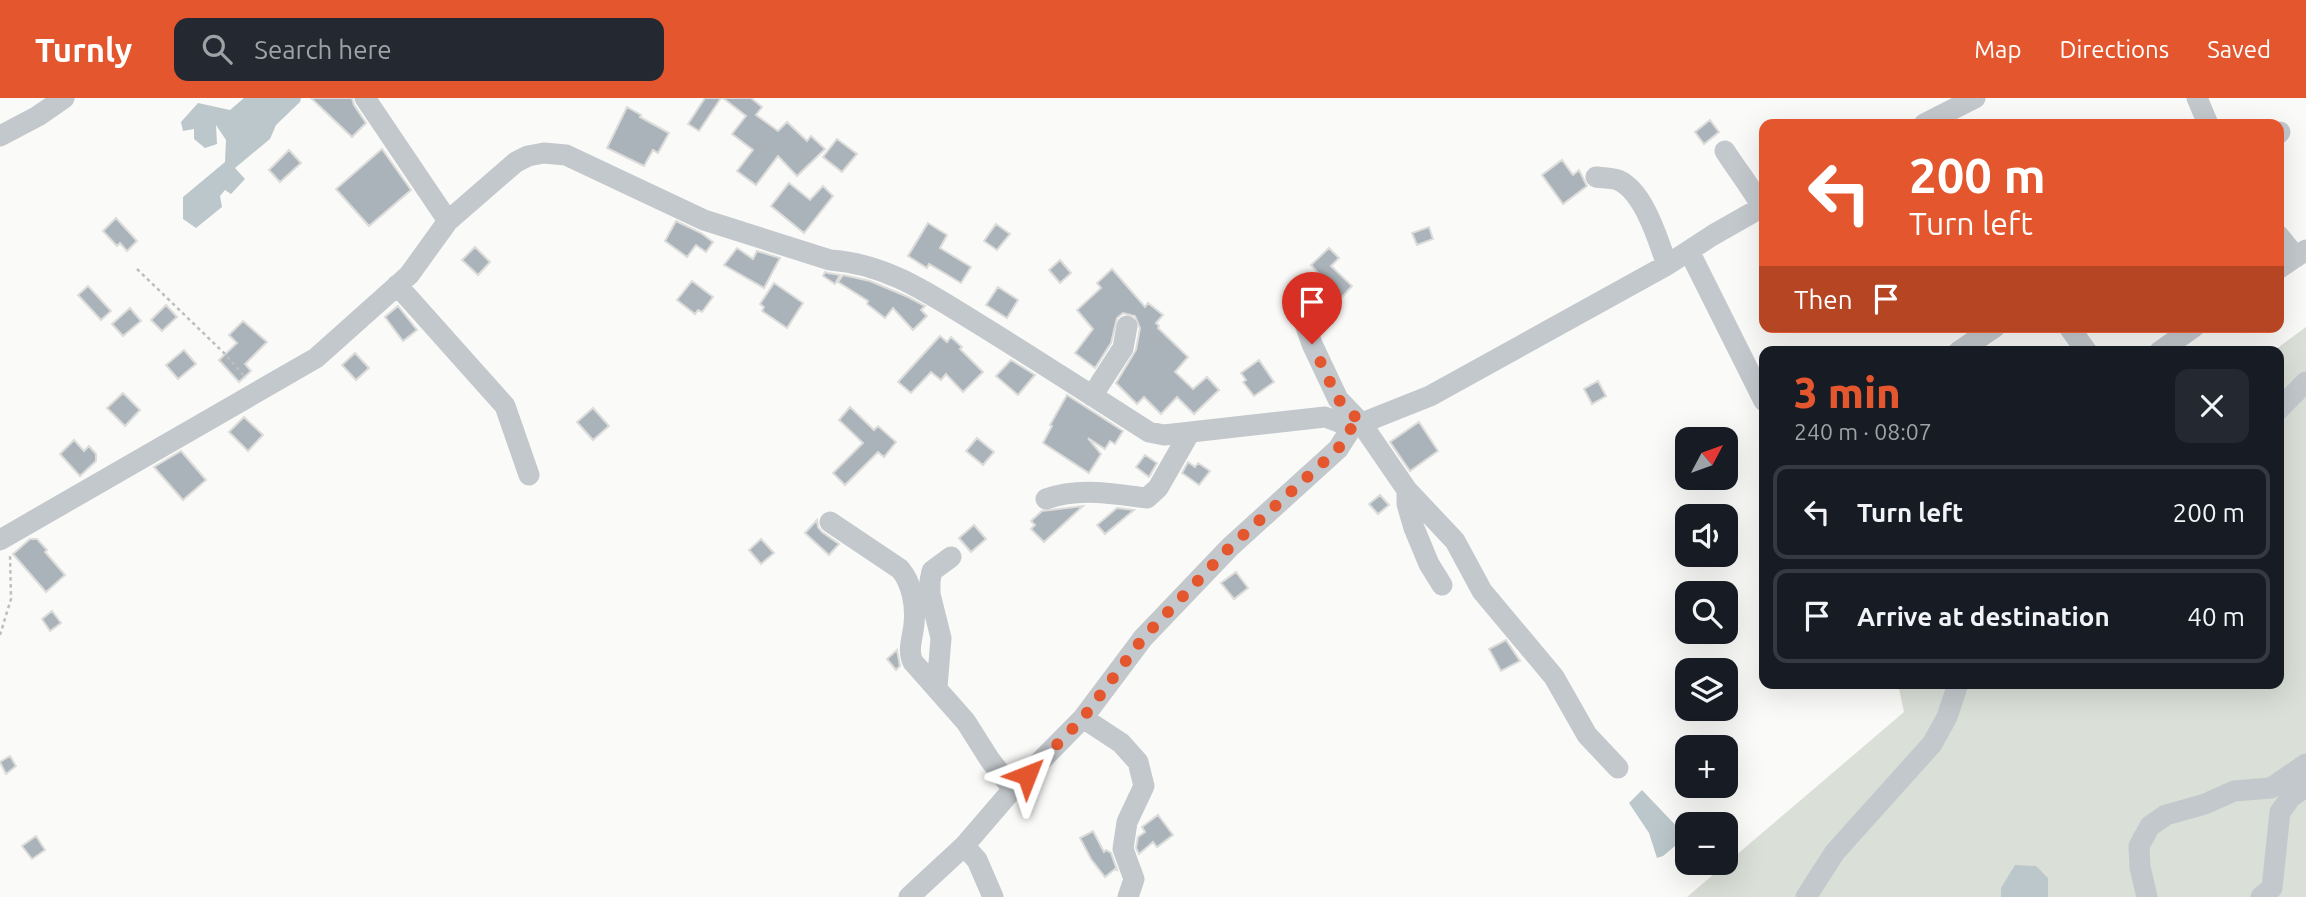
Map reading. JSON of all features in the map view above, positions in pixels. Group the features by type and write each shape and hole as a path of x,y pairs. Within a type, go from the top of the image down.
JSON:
{"street":[{"path":"0,136 38,116 64,98"},
{"path":"365,98 448,220"},
{"path":"1937,119 1975,98"},
{"path":"2197,98 2205,119"},
{"path":"1725,151 1759,200"},
{"path":"0,540 316,358 417,266 448,220 516,162 544,153 566,155 704,219 830,260 848,261 895,274 1149,432 1164,435 1325,417 1356,425"},
{"path":"1596,177 1617,180 1634,191 1654,230 1667,265"},
{"path":"909,897 964,846 1013,789 1083,718 1143,638 1230,547 1338,449 1356,425 1430,396 1667,265 1759,209"},
{"path":"2284,240 2301,253 2284,265"},
{"path":"1689,251 1759,391"},
{"path":"397,285 505,406 529,475"},
{"path":"1312,306 1304,318 1312,344 1338,399 1407,490 1455,541 1482,591 1554,677 1587,736 1618,768"},
{"path":"1092,396 1123,348 1127,326"},
{"path":"1967,346 1986,333"},
{"path":"2167,346 2186,333"},
{"path":"2284,404 2306,382"},
{"path":"1046,499 1063,493 1085,491 1147,498 1158,488 1191,432"},
{"path":"1407,490 1407,504 1414,528 1429,564 1442,584"},
{"path":"830,522 900,569 905,576 913,599 915,620 909,654 913,662 966,722 990,760 1013,789"},
{"path":"937,688 941,638 930,594 930,581 932,571 951,557"},
{"path":"1806,897 1835,852 1932,744 1947,717 1956,689"},
{"path":"1083,718 1121,743 1138,762 1144,786 1126,822 1123,849 1134,880 1128,897"},
{"path":"2261,897 2272,888 2280,811 2306,764"},
{"path":"2147,897 2140,867 2139,846 2150,826 2166,815 2205,804 2234,791 2292,789"},
{"path":"964,846 976,860 993,897"}],"path":[{"path":"137,269 261,392"},
{"path":"0,635 11,599 10,554 20,528"}],"shaded area":[{"path":"244,98 301,98 276,125 270,139 235,168 245,179 231,194 225,190 220,196 222,207 196,228 183,219 183,197 225,162 226,140 216,125 217,144 205,148 194,139 194,129 183,131 181,122 198,103 230,110"},
{"path":"2306,327 2306,897 1687,897 1713,875 1738,875 1738,854 1904,712 1899,689 2284,689 2284,346 2280,346"},
{"path":"1642,790 1675,825 1675,846 1663,856 1657,858 1649,833 1629,803"},
{"path":"2015,865 2036,866 2048,878 2048,897 2001,897 2001,888"}],"building":[{"path":"311,98 352,98 366,123 352,137"},
{"path":"705,98 721,98 699,131 688,124"},
{"path":"723,98 751,98 762,107 756,115 778,131 787,122 807,141 811,136 825,149 797,176 778,156 756,185 737,171 753,150 732,134 746,116"},
{"path":"627,107 669,133 658,153 653,150 644,166 607,148"},
{"path":"1710,120 1719,132 1704,144 1695,132"},
{"path":"837,139 857,154 842,172 823,157"},
{"path":"382,149 411,190 369,226 336,189"},
{"path":"289,150 301,163 280,182 269,170"},
{"path":"1562,160 1573,175 1579,170 1587,186 1563,204 1542,175"},
{"path":"789,183 810,200 823,186 833,196 804,233 771,206"},
{"path":"116,218 137,241 127,251 120,243 117,246 103,231"},
{"path":"676,221 713,242 706,252 696,245 687,257 665,241"},
{"path":"928,223 947,235 940,248 971,267 961,283 929,264 927,268 908,256"},
{"path":"996,224 1010,234 997,250 984,241"},
{"path":"1429,227 1433,239 1417,245 1412,233"},
{"path":"475,247 490,262 478,275 462,260"},
{"path":"737,248 753,259 757,251 780,258 764,288 724,265"},
{"path":"1329,248 1339,258 1331,266 1352,286 1334,306 1326,297 1333,290 1311,265"},
{"path":"1060,260 1071,273 1060,283 1049,270"},
{"path":"1112,269 1145,307 1148,303 1163,315 1156,323 1158,328 1188,357 1175,372 1193,389 1207,377 1219,390 1194,414 1177,397 1161,414 1144,397 1137,404 1116,383 1136,350 1140,328 1135,316 1123,313 1117,318 1111,343 1095,368 1075,353 1093,329 1077,310 1101,288 1097,283"},
{"path":"825,272 840,275 835,284 823,276"},
{"path":"843,275 870,281 908,297 925,306 921,310 927,316 913,330 893,308 885,318 867,304 868,301 838,282"},
{"path":"692,281 713,297 702,312 698,310 695,314 677,300"},
{"path":"774,283 803,303 787,328 762,311 764,307 760,304"},
{"path":"88,286 111,311 101,320 78,295"},
{"path":"998,287 1018,300 1007,318 986,305"},
{"path":"166,305 177,317 162,331 151,320"},
{"path":"398,306 417,330 403,341 385,317"},
{"path":"130,308 141,321 123,336 112,324"},
{"path":"243,321 267,342 245,364 251,371 239,382 219,360 237,343 229,335"},
{"path":"940,336 947,342 951,337 983,372 963,392 946,374 941,380 931,372 911,393 898,382"},
{"path":"184,350 196,364 178,379 166,365"},
{"path":"355,353 369,368 356,380 342,365"},
{"path":"1011,360 1035,375 1018,395 996,376"},
{"path":"1259,360 1274,382 1254,396 1243,382 1246,380 1241,373"},
{"path":"1598,381 1606,396 1592,404 1584,389"},
{"path":"123,393 140,410 125,426 107,408"},
{"path":"1067,395 1123,431 1115,444 1110,441 1105,449 1088,438 1101,454 1089,473 1043,443"},
{"path":"850,407 874,430 878,426 896,442 884,457 878,452 845,485 833,473 863,443 839,420"},
{"path":"593,408 609,426 593,440 577,422"},
{"path":"244,417 263,435 248,451 229,432"},
{"path":"1419,422 1438,451 1410,471 1390,442"},
{"path":"977,438 994,452 983,465 966,451"},
{"path":"74,440 84,451 89,446 96,454 96,461 80,476 60,454"},
{"path":"181,451 206,480 183,500 154,467"},
{"path":"1145,455 1157,463 1149,477 1136,467"},
{"path":"1188,462 1195,467 1198,463 1210,471 1199,485 1182,473"},
{"path":"1380,495 1389,505 1378,514 1369,504"},
{"path":"1083,506 1044,542 1031,529 1035,525 1031,521 1042,511"},
{"path":"1117,508 1134,510 1105,534 1097,525"},
{"path":"817,520 822,532 839,544 829,555 805,533"},
{"path":"974,525 986,539 971,552 959,538"},
{"path":"30,539 37,539 65,575 46,592 13,554"},
{"path":"761,539 774,553 761,564 749,550"},
{"path":"1236,572 1248,588 1234,599 1221,583"},
{"path":"52,611 61,623 50,631 42,619"},
{"path":"1506,640 1520,661 1501,671 1489,649"},
{"path":"897,650 900,666 896,670 887,659"},
{"path":"10,756 16,766 6,774 0,762"},
{"path":"1158,815 1173,835 1157,847 1153,842 1139,854 1136,848 1138,837 1145,832 1142,827"},
{"path":"1093,831 1104,852 1106,850 1111,853 1117,870 1105,877 1080,838"},
{"path":"36,836 45,850 32,859 22,846"}],"route":[{"path":"1027,775 1083,718 1143,638 1230,547 1338,449 1352,427 1361,423 1338,399 1312,344"}]}
